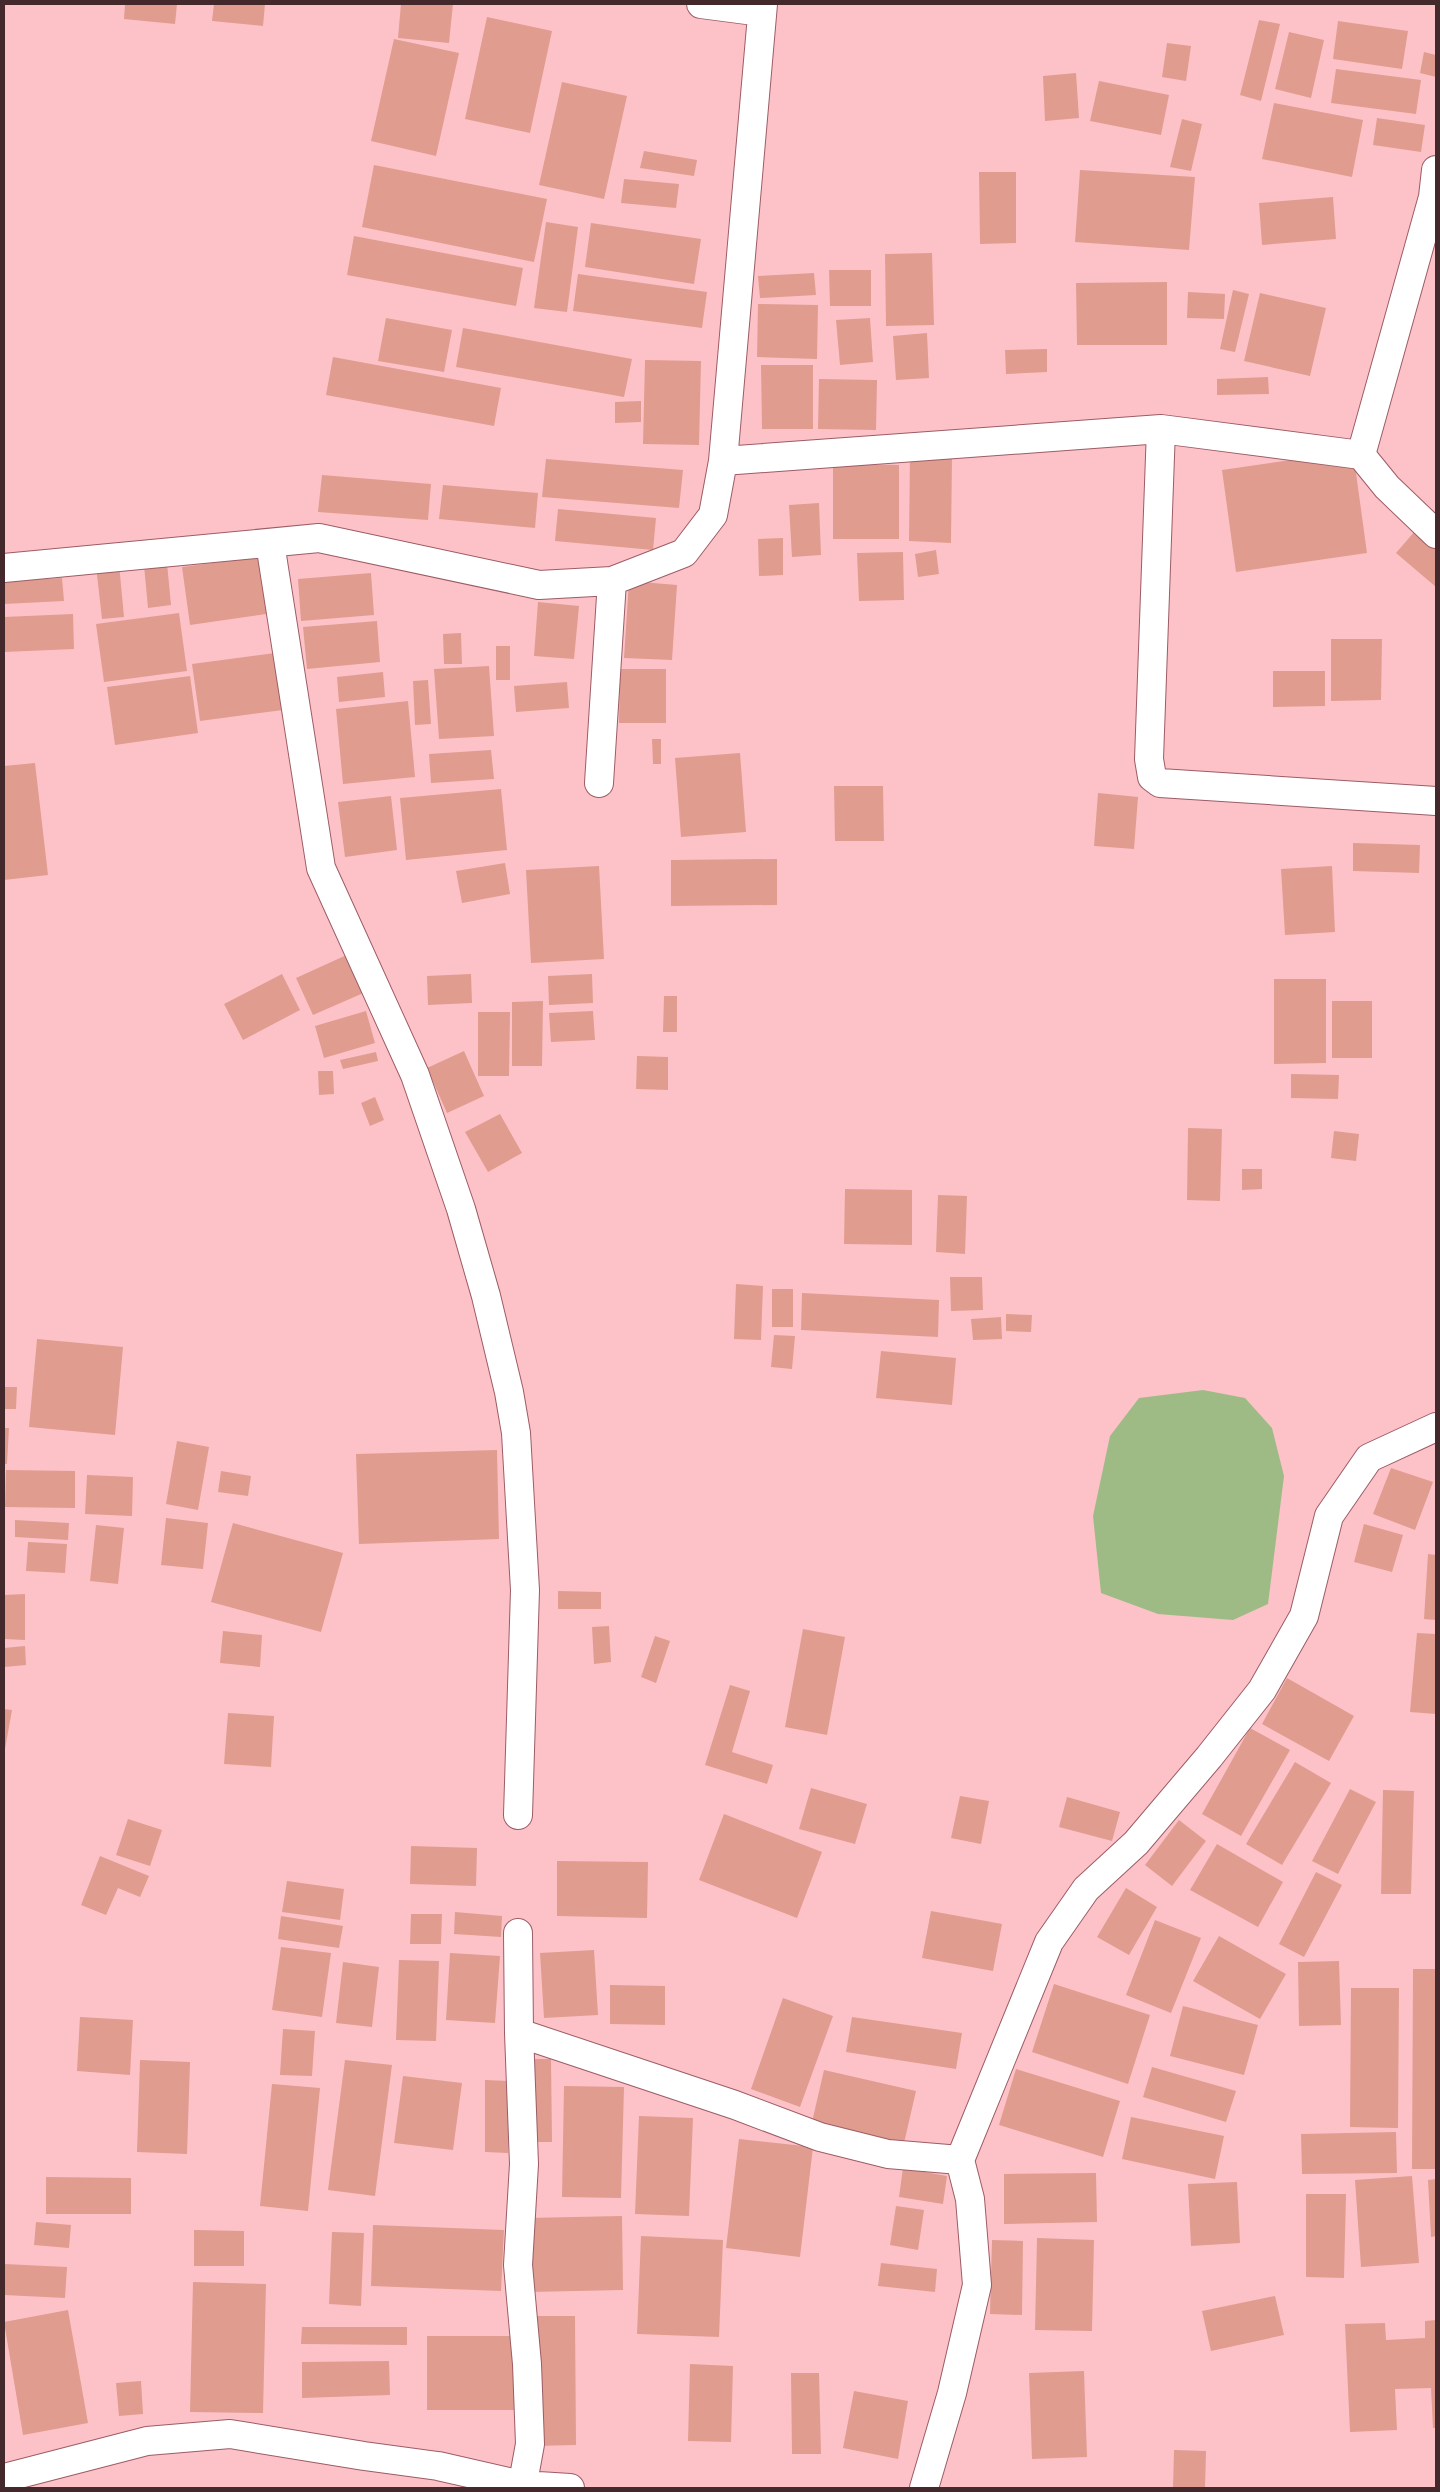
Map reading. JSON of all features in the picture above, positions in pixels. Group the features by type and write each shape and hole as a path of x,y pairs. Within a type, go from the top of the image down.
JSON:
{"street":[{"path":"4,568 319,538 539,585 612,581 684,553 713,515 723,461 762,8 701,4"},
{"path":"1361,455 1433,197 1436,170"},
{"path":"723,461 1161,429 1361,455 1387,487 1436,534"},
{"path":"1161,429 1149,759 1152,777 1160,782 1436,801"},
{"path":"270,543 321,868 414,1075 460,1209 486,1296 509,1392 516,1433 525,1590 518,1815"},
{"path":"599,782 612,581"},
{"path":"924,2488 952,2393 977,2286 970,2199 960,2160 1049,1942 1086,1889 1136,1843 1209,1757 1262,1690 1304,1616 1329,1516 1369,1458 1436,1427"},
{"path":"518,1933 519,2033 524,2164 518,2265 527,2364 530,2444 522,2487"},
{"path":"519,2033 735,2105 820,2137 888,2154 960,2160"},
{"path":"4,2478 147,2441 230,2434 438,2466 522,2487 570,2488"}],"shaded area":[{"path":"1203,1390 1245,1398 1272,1428 1284,1476 1268,1604 1233,1620 1158,1614 1101,1593 1093,1516 1110,1436 1139,1398"}],"building":[{"path":"125,4 177,4 175,24 124,19"},
{"path":"214,4 265,4 263,26 212,21"},
{"path":"401,4 453,4 449,43 398,38"},
{"path":"487,17 552,31 530,133 465,119"},
{"path":"1259,20 1280,24 1261,101 1240,95"},
{"path":"1338,21 1408,31 1402,69 1333,59"},
{"path":"1289,32 1324,40 1311,98 1275,89"},
{"path":"394,39 459,53 436,156 371,141"},
{"path":"1167,43 1191,46 1186,81 1162,77"},
{"path":"1424,52 1436,55 1436,77 1420,73"},
{"path":"1336,69 1421,80 1416,114 1331,103"},
{"path":"1076,73 1079,118 1045,121 1043,76"},
{"path":"1099,81 1169,95 1161,135 1090,121"},
{"path":"562,82 627,96 604,199 539,185"},
{"path":"1274,103 1363,120 1352,177 1262,159"},
{"path":"1377,118 1425,125 1421,152 1373,145"},
{"path":"1182,119 1202,124 1191,171 1170,167"},
{"path":"644,151 697,160 694,176 640,168"},
{"path":"374,165 547,199 534,262 362,227"},
{"path":"1080,170 1195,177 1189,250 1075,242"},
{"path":"979,172 1016,172 1016,243 980,244"},
{"path":"624,179 679,184 676,208 621,203"},
{"path":"1333,197 1336,239 1262,245 1259,203"},
{"path":"546,222 578,227 567,312 534,308"},
{"path":"591,223 701,239 694,284 585,267"},
{"path":"354,236 523,268 516,306 347,275"},
{"path":"932,253 934,325 886,326 885,254"},
{"path":"829,270 871,270 871,306 830,306"},
{"path":"814,273 816,295 760,298 758,276"},
{"path":"578,274 707,292 702,328 573,311"},
{"path":"1167,282 1167,345 1077,345 1076,283"},
{"path":"1233,290 1249,294 1235,352 1220,349"},
{"path":"1188,292 1225,294 1224,319 1187,318"},
{"path":"1260,293 1326,308 1310,376 1244,361"},
{"path":"758,304 818,305 817,359 757,357"},
{"path":"386,318 452,330 444,372 378,361"},
{"path":"870,318 873,362 840,365 836,320"},
{"path":"463,328 632,359 624,397 456,367"},
{"path":"927,333 929,378 896,380 893,336"},
{"path":"1047,349 1047,372 1006,374 1005,350"},
{"path":"333,357 501,388 494,426 326,395"},
{"path":"645,360 701,361 699,445 643,444"},
{"path":"761,365 813,365 813,429 762,429"},
{"path":"1268,377 1269,394 1217,395 1217,379"},
{"path":"819,379 877,380 876,430 818,429"},
{"path":"641,401 641,422 615,423 615,402"},
{"path":"1353,451 1367,553 1236,572 1222,470"},
{"path":"910,455 952,456 951,543 909,541"},
{"path":"546,459 683,470 679,508 542,497"},
{"path":"833,464 899,465 899,539 833,539"},
{"path":"322,475 431,484 428,520 318,512"},
{"path":"443,485 538,493 535,528 439,519"},
{"path":"819,503 821,555 792,557 789,505"},
{"path":"558,509 656,518 653,550 555,541"},
{"path":"1415,531 1436,549 1436,587 1396,553"},
{"path":"783,538 783,575 759,576 758,539"},
{"path":"936,550 939,574 918,577 915,554"},
{"path":"903,552 904,600 859,601 857,553"},
{"path":"166,553 171,605 148,608 143,555"},
{"path":"265,556 273,613 190,625 182,567"},
{"path":"119,564 124,617 102,619 96,566"},
{"path":"371,573 374,615 301,621 298,579"},
{"path":"62,578 64,601 4,604 4,581"},
{"path":"629,581 677,585 672,660 624,658"},
{"path":"538,602 579,606 574,659 534,656"},
{"path":"179,613 187,671 104,682 96,624"},
{"path":"73,614 74,649 4,652 4,617"},
{"path":"377,621 380,662 307,669 303,627"},
{"path":"461,633 462,664 444,664 443,634"},
{"path":"1331,639 1382,639 1381,700 1331,701"},
{"path":"496,646 510,646 510,680 496,680"},
{"path":"275,653 283,710 200,721 192,664"},
{"path":"489,666 494,736 439,739 434,669"},
{"path":"620,669 666,669 666,723 619,723"},
{"path":"1273,671 1325,671 1325,706 1273,707"},
{"path":"383,672 385,697 339,702 337,677"},
{"path":"190,676 198,733 115,745 107,687"},
{"path":"428,680 431,724 415,725 413,681"},
{"path":"567,682 569,708 516,712 514,686"},
{"path":"408,701 415,777 343,784 336,709"},
{"path":"652,739 661,739 661,764 653,764"},
{"path":"491,750 494,779 431,783 429,754"},
{"path":"740,753 746,832 681,837 675,758"},
{"path":"35,763 48,875 4,880 4,766"},
{"path":"834,786 883,786 884,841 835,841"},
{"path":"501,789 507,850 406,860 400,798"},
{"path":"1098,793 1138,797 1134,849 1094,846"},
{"path":"391,796 397,850 345,857 338,802"},
{"path":"1353,843 1420,845 1419,873 1353,871"},
{"path":"777,859 777,905 671,906 671,860"},
{"path":"505,863 510,894 462,903 456,871"},
{"path":"599,866 604,959 531,963 526,870"},
{"path":"1332,866 1335,932 1285,935 1281,869"},
{"path":"351,953 368,991 313,1015 296,978"},
{"path":"282,974 300,1010 243,1040 224,1004"},
{"path":"471,974 472,1003 428,1005 427,976"},
{"path":"592,974 593,1003 549,1005 548,976"},
{"path":"1274,979 1326,979 1326,1063 1274,1064"},
{"path":"664,996 677,996 677,1032 663,1032"},
{"path":"543,1001 542,1066 512,1066 512,1002"},
{"path":"1332,1001 1372,1001 1372,1058 1332,1058"},
{"path":"366,1011 375,1043 324,1058 315,1026"},
{"path":"593,1011 595,1040 551,1042 549,1013"},
{"path":"478,1012 510,1012 509,1076 478,1076"},
{"path":"464,1051 484,1096 447,1113 427,1068"},
{"path":"376,1052 378,1061 343,1069 340,1060"},
{"path":"637,1056 668,1057 668,1090 636,1089"},
{"path":"318,1071 333,1071 334,1094 319,1095"},
{"path":"1291,1074 1339,1075 1338,1099 1291,1098"},
{"path":"375,1097 384,1120 370,1126 361,1103"},
{"path":"500,1114 522,1153 488,1172 465,1132"},
{"path":"1188,1128 1222,1129 1220,1201 1187,1200"},
{"path":"1334,1131 1359,1134 1356,1161 1331,1158"},
{"path":"1242,1169 1262,1169 1262,1189 1242,1190"},
{"path":"845,1189 912,1190 912,1245 844,1244"},
{"path":"938,1195 967,1196 965,1254 936,1252"},
{"path":"950,1277 982,1277 983,1310 951,1311"},
{"path":"736,1284 763,1286 761,1340 734,1339"},
{"path":"772,1289 793,1289 793,1327 772,1327"},
{"path":"802,1293 939,1300 938,1337 801,1330"},
{"path":"1006,1314 1032,1315 1031,1332 1006,1331"},
{"path":"1001,1317 1002,1339 973,1340 971,1319"},
{"path":"774,1335 795,1336 792,1369 771,1367"},
{"path":"37,1339 123,1347 115,1435 29,1427"},
{"path":"881,1351 956,1358 952,1405 876,1398"},
{"path":"4,1387 17,1387 16,1409 4,1409"},
{"path":"4,1428 9,1428 7,1464 4,1464"},
{"path":"177,1441 209,1447 198,1510 166,1504"},
{"path":"497,1450 499,1539 359,1544 356,1454"},
{"path":"1391,1468 1433,1482 1415,1530 1373,1514"},
{"path":"6,1470 75,1471 75,1508 5,1507"},
{"path":"221,1471 251,1476 248,1496 218,1492"},
{"path":"87,1475 133,1477 132,1516 85,1514"},
{"path":"166,1518 208,1523 203,1569 161,1565"},
{"path":"15,1520 69,1523 68,1540 15,1537"},
{"path":"233,1523 343,1553 321,1632 211,1602"},
{"path":"1364,1524 1403,1535 1392,1572 1354,1562"},
{"path":"96,1525 124,1528 118,1584 90,1581"},
{"path":"28,1542 67,1544 65,1573 26,1571"},
{"path":"1428,1554 1436,1555 1436,1620 1424,1619"},
{"path":"558,1591 601,1592 601,1609 558,1609"},
{"path":"25,1594 25,1640 4,1639 4,1595"},
{"path":"609,1626 611,1662 594,1664 592,1627"},
{"path":"803,1629 845,1637 827,1735 785,1727"},
{"path":"223,1631 262,1635 260,1667 220,1663"},
{"path":"1417,1633 1436,1634 1436,1714 1410,1712"},
{"path":"655,1636 670,1641 656,1683 641,1677"},
{"path":"25,1646 26,1665 4,1667 4,1648"},
{"path":"1287,1678 1354,1716 1329,1761 1262,1724"},
{"path":"730,1685 750,1691 732,1752 773,1765 767,1784 705,1765"},
{"path":"4,1709 12,1710 5,1749 4,1749"},
{"path":"228,1713 274,1716 271,1767 224,1764"},
{"path":"1250,1728 1290,1750 1241,1836 1202,1814"},
{"path":"1295,1762 1331,1783 1282,1865 1246,1844"},
{"path":"811,1788 867,1804 855,1844 799,1829"},
{"path":"1350,1789 1376,1802 1338,1874 1312,1861"},
{"path":"1383,1790 1414,1791 1411,1894 1381,1894"},
{"path":"960,1796 989,1801 981,1844 951,1838"},
{"path":"1067,1797 1120,1812 1112,1841 1059,1827"},
{"path":"724,1814 822,1852 797,1918 699,1880"},
{"path":"128,1819 162,1830 150,1866 116,1855"},
{"path":"1179,1820 1206,1841 1172,1886 1145,1865"},
{"path":"1217,1844 1283,1882 1258,1927 1190,1890"},
{"path":"411,1846 477,1848 476,1886 410,1884"},
{"path":"100,1856 149,1876 140,1897 118,1888 106,1915 81,1905"},
{"path":"557,1861 648,1862 647,1918 557,1916"},
{"path":"1316,1872 1342,1885 1304,1957 1279,1944"},
{"path":"287,1881 344,1889 340,1920 282,1912"},
{"path":"1126,1888 1157,1907 1129,1955 1097,1937"},
{"path":"931,1911 1002,1924 993,1971 922,1958"},
{"path":"455,1912 502,1916 501,1937 454,1934"},
{"path":"411,1914 442,1914 441,1944 410,1944"},
{"path":"281,1916 343,1926 339,1948 278,1939"},
{"path":"1155,1920 1201,1938 1171,2013 1126,1995"},
{"path":"1219,1936 1286,1974 1260,2019 1193,1981"},
{"path":"281,1947 331,1953 322,2017 272,2010"},
{"path":"594,1950 598,2015 544,2018 540,1953"},
{"path":"450,1953 500,1956 495,2023 446,2020"},
{"path":"399,1960 439,1961 436,2041 396,2040"},
{"path":"1339,1961 1341,2025 1299,2026 1298,1962"},
{"path":"343,1962 379,1967 372,2027 336,2023"},
{"path":"1413,1969 1436,1969 1436,2169 1412,2169"},
{"path":"1054,1984 1150,2015 1128,2084 1032,2052"},
{"path":"610,1985 665,1986 665,2025 610,2024"},
{"path":"1351,1988 1399,1988 1398,2128 1350,2127"},
{"path":"783,1998 833,2016 800,2107 751,2089"},
{"path":"1183,2006 1258,2025 1244,2075 1170,2056"},
{"path":"80,2017 133,2020 130,2075 77,2071"},
{"path":"852,2017 962,2033 956,2069 846,2052"},
{"path":"283,2029 315,2031 312,2076 280,2075"},
{"path":"523,2059 551,2059 552,2142 526,2142"},
{"path":"140,2060 190,2062 187,2154 137,2152"},
{"path":"345,2060 392,2065 375,2196 328,2190"},
{"path":"1152,2067 1236,2091 1226,2122 1143,2097"},
{"path":"1016,2069 1120,2101 1103,2157 999,2125"},
{"path":"824,2070 916,2091 904,2143 812,2122"},
{"path":"403,2076 462,2083 453,2150 394,2143"},
{"path":"485,2080 509,2081 508,2153 485,2152"},
{"path":"272,2084 320,2088 308,2211 260,2206"},
{"path":"564,2086 624,2087 621,2198 562,2197"},
{"path":"639,2116 693,2118 689,2216 635,2214"},
{"path":"1131,2117 1224,2136 1215,2179 1122,2159"},
{"path":"1396,2132 1397,2173 1302,2174 1301,2134"},
{"path":"739,2139 813,2147 800,2257 726,2248"},
{"path":"903,2168 947,2176 943,2204 899,2197"},
{"path":"1096,2173 1097,2222 1004,2224 1004,2174"},
{"path":"1412,2176 1419,2263 1361,2267 1355,2180"},
{"path":"46,2177 131,2178 131,2214 46,2214"},
{"path":"1436,2179 1436,2236 1431,2237 1428,2180"},
{"path":"1237,2182 1240,2243 1191,2246 1188,2184"},
{"path":"1306,2194 1346,2194 1344,2278 1306,2277"},
{"path":"896,2206 924,2210 918,2250 890,2245"},
{"path":"622,2216 623,2290 529,2292 527,2218"},
{"path":"36,2222 71,2225 69,2248 34,2245"},
{"path":"373,2225 504,2230 501,2291 371,2286"},
{"path":"194,2230 244,2231 244,2266 194,2266"},
{"path":"332,2232 364,2233 361,2306 329,2304"},
{"path":"641,2236 723,2240 719,2337 637,2334"},
{"path":"1037,2238 1094,2240 1092,2331 1035,2330"},
{"path":"992,2240 1023,2241 1022,2315 990,2314"},
{"path":"881,2263 937,2269 935,2292 878,2286"},
{"path":"4,2264 67,2267 65,2298 4,2295"},
{"path":"193,2282 266,2284 263,2413 190,2412"},
{"path":"1275,2296 1284,2335 1211,2351 1202,2311"},
{"path":"68,2310 88,2423 23,2435 4,2322"},
{"path":"534,2316 575,2316 576,2445 535,2446"},
{"path":"1436,2320 1436,2428 1433,2428 1431,2388 1395,2389 1397,2430 1350,2432 1345,2324 1385,2323 1386,2340 1425,2338 1425,2321"},
{"path":"302,2327 407,2327 407,2345 301,2344"},
{"path":"427,2336 514,2336 515,2410 427,2410"},
{"path":"389,2361 390,2395 302,2398 302,2362"},
{"path":"690,2364 733,2366 731,2442 688,2441"},
{"path":"1084,2371 1087,2457 1032,2459 1029,2373"},
{"path":"791,2373 819,2373 821,2454 792,2454"},
{"path":"141,2381 143,2414 119,2416 116,2383"},
{"path":"854,2391 908,2401 898,2459 843,2448"},
{"path":"1174,2450 1206,2451 1205,2488 1173,2488"}]}
